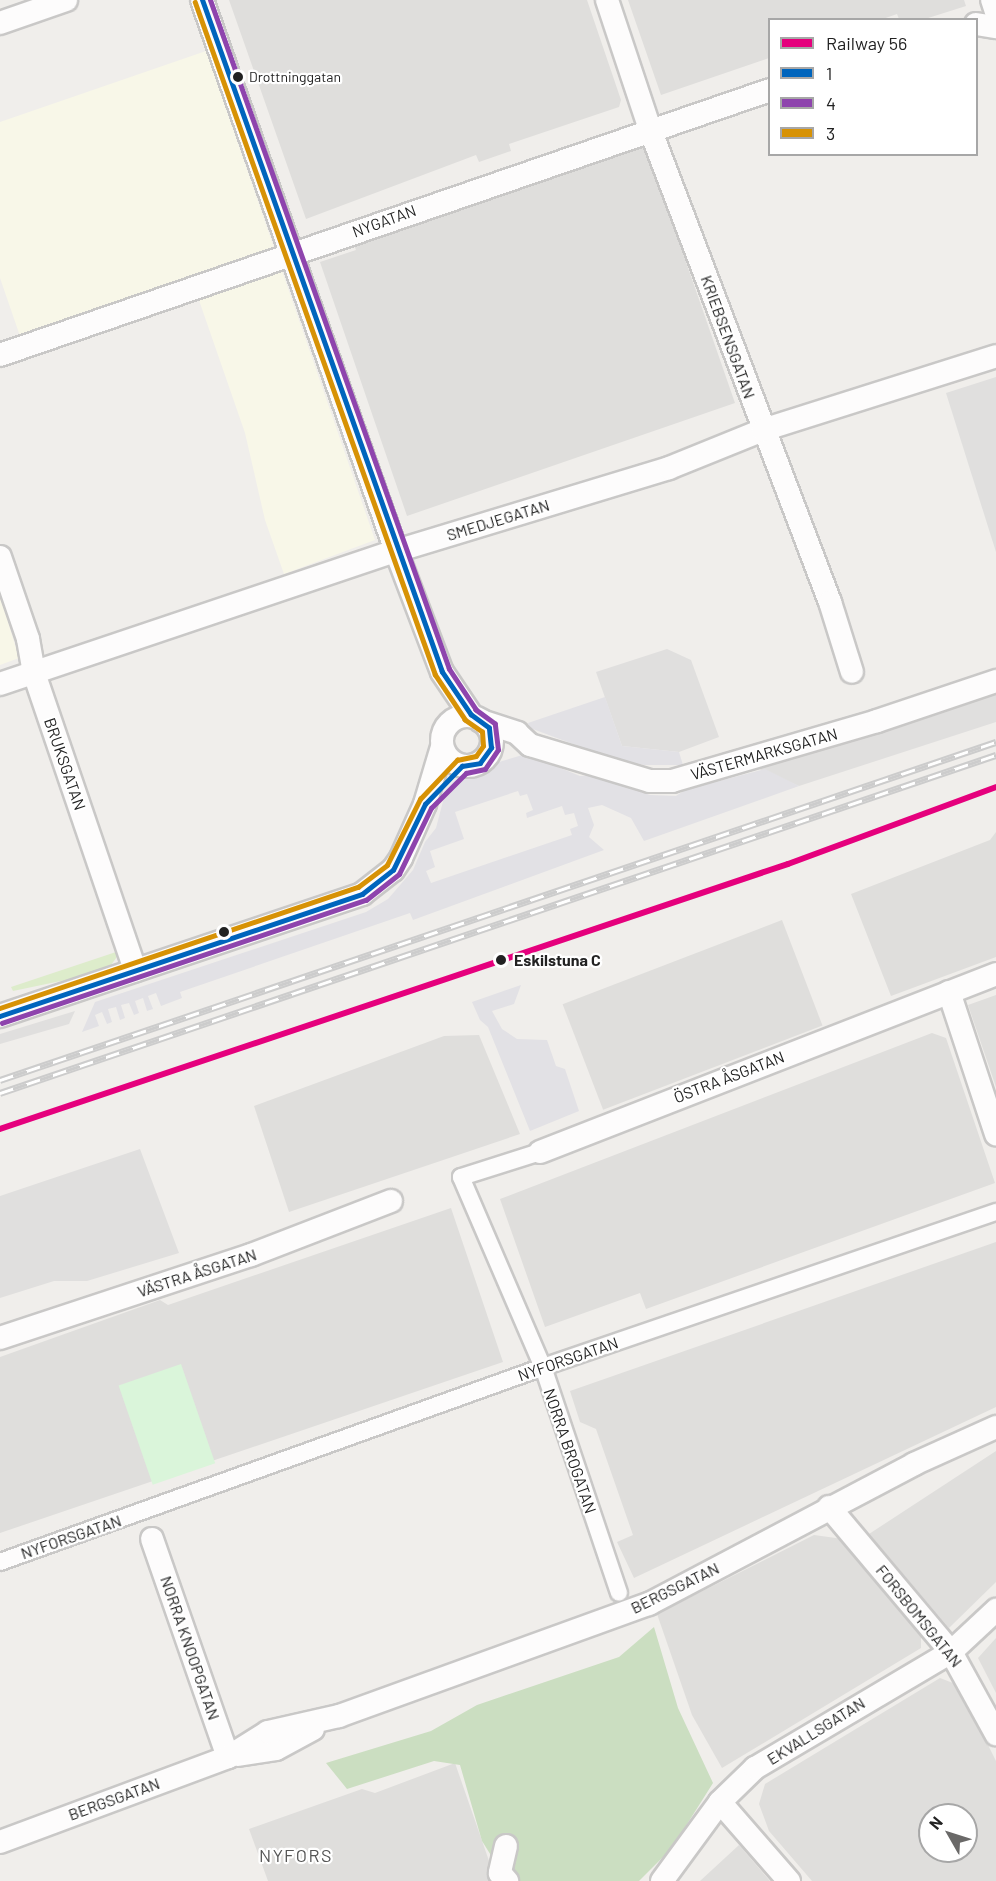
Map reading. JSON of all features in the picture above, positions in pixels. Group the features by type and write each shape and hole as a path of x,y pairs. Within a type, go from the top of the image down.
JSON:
{"street":[{"path":"0,23 66,0"},
{"path":"202,0 396,551 442,672 492,737 487,757"},
{"name":"KRIEBSENSGATAN","path":"607,0 650,129 762,430 830,602 852,672"},
{"path":"989,0 996,22"},
{"path":"978,24 996,27"},
{"name":"NYGATAN","path":"0,355 294,256 373,224 768,91"},
{"name":"SMEDJEGATAN","path":"0,684 396,551 669,468 762,430 996,356"},
{"name":"BRUKSGATAN","path":"0,558 28,639 34,673 135,970"},
{"path":"442,672 444,737 450,759 462,766"},
{"name":"VÄSTERMARKSGATAN","path":"476,718 517,733 530,745 650,781 672,781 877,721 996,681"},
{"path":"0,1016 362,894 393,870 425,804 444,737 456,717 476,718"},
{"path":"425,804 462,766 480,763 487,757 530,745"},
{"name":"ÖSTRA ÅSGATAN","path":"461,1177 540,1152 996,975"},
{"path":"949,992 996,1134"},
{"name":"NORRA BROGATAN","path":"461,1177 543,1367 619,1593"},
{"name":"VÄSTRA ÅSGATAN","path":"0,1338 251,1255 391,1201"},
{"name":"NYFORSGATAN","path":"0,1562 543,1367 996,1212"},
{"name":"BERGSGATAN","path":"0,1842 228,1757 276,1749 339,1716 649,1604 829,1507 996,1426"},
{"name":"FORSBOMSGATAN","path":"829,1507 951,1652 996,1734"},
{"name":"NYFORSGATAN","path":"142,1512 152,1539"},
{"name":"NORRA KNOOPGATAN","path":"152,1539 228,1757"},
{"name":"EKVALLSGATAN","path":"662,1881 720,1802 755,1768 951,1652 996,1610"},
{"path":"720,1802 789,1881"},
{"path":"506,1846 500,1873 507,1881"}],"shaded area":[{"path":"229,0 587,0 621,100 619,107 509,144 511,151 479,162 476,155 306,219"},
{"path":"628,0 964,0 966,6 928,18 899,18 897,14 886,18 768,18 768,58 661,95"},
{"path":"206,51 375,540 284,574 265,520 245,433 192,280 21,339 0,278 0,122"},
{"path":"643,138 735,403 407,516 320,262 356,250 353,243"},
{"path":"996,377 996,552 946,393"},
{"path":"0,596 19,658 0,665"},
{"path":"667,649 691,660 719,737 679,752 622,746 596,672"},
{"path":"996,693 996,722 799,786 759,769"},
{"path":"605,697 622,746 679,752 683,765 644,765 608,757 530,728 528,723"},
{"path":"526,754 580,776 593,775 650,795 676,796 685,790 765,769 799,786 644,841 631,818 602,805 588,808 594,825 589,837 604,850 413,920 410,913 180,992 182,998 161,1006 156,993 148,996 153,1009 147,1011 143,998 135,1001 139,1013 134,1015 129,1003 121,1005 125,1018 120,1020 116,1007 108,1009 112,1022 107,1024 102,1012 95,1015 99,1026 82,1032 95,1002 366,912 388,899 413,870 425,842 436,828 446,790 453,782 472,770","holes":["518,791 520,796 527,794 533,810 526,813 527,818 562,806 565,815 574,813 578,826 570,829 572,835 431,883 426,871 435,867 430,851 464,839 455,812"]},
{"path":"996,832 996,957 891,996 851,894 990,840"},
{"path":"782,920 822,1025 603,1110 563,1004"},
{"path":"521,985 514,1004 492,1011 502,1029 517,1039 547,1040 556,1066 565,1069 579,1111 530,1131 488,1027 480,1020 472,1002"},
{"path":"996,995 996,1087 968,1005"},
{"path":"75,1011 69,1024 0,1044 0,1034"},
{"path":"932,1033 946,1038 995,1183 646,1309 640,1293 545,1327 500,1199"},
{"path":"479,1035 520,1134 289,1212 254,1106 444,1036"},
{"path":"140,1149 179,1253 87,1281 54,1281 0,1298 0,1196"},
{"path":"451,1208 503,1362 0,1533 0,1357 160,1300 168,1305"},
{"path":"996,1242 996,1407 634,1578 617,1542 633,1535 596,1429 580,1422 570,1391"},
{"path":"996,1451 996,1582 949,1628 869,1534"},
{"path":"814,1535 843,1539 921,1637 921,1648 722,1768 692,1715 657,1614"},
{"path":"996,1638 996,1693 978,1658"},
{"path":"940,1678 958,1685 996,1761 996,1881 812,1881 769,1831 759,1804 765,1784"},
{"path":"455,1763 496,1881 268,1881 249,1829 362,1789 375,1793"},
{"path":"739,1845 770,1881 700,1881"}],"green space":[{"path":"122,950 111,965 75,978 13,991 11,987"},
{"path":"181,1364 215,1463 153,1485 119,1385"},
{"path":"654,1627 678,1708 713,1783 672,1848 639,1881 507,1881 482,1841 460,1765 434,1761 347,1789 326,1763 431,1731 477,1705 619,1657"}],"railway":[{"path":"0,1080 996,742"},
{"path":"0,1093 996,755"}],"rail line":[{"name":"56","path":"0,1129 788,864 996,787"}],"transit line":[{"name":"1","path":"0,1016 362,894 393,870 425,804 462,766 480,763 491,748 489,728 471,715 442,672 202,0"},
{"name":"4","path":"2,1023 366,900 399,874 431,808 466,773 485,769 498,750 495,724 476,710 449,669 210,0"},
{"name":"3","path":"0,1008 358,887 387,865 420,799 457,760 476,756 483,746 482,732 465,720 435,675 195,3"}],"place":[{"name":"Drottninggatan","path":"238,77"},
{"name":"Eskilstuna C","path":"501,960"}],"district":[{"name":"NYFORS","path":"296,1855"}]}
